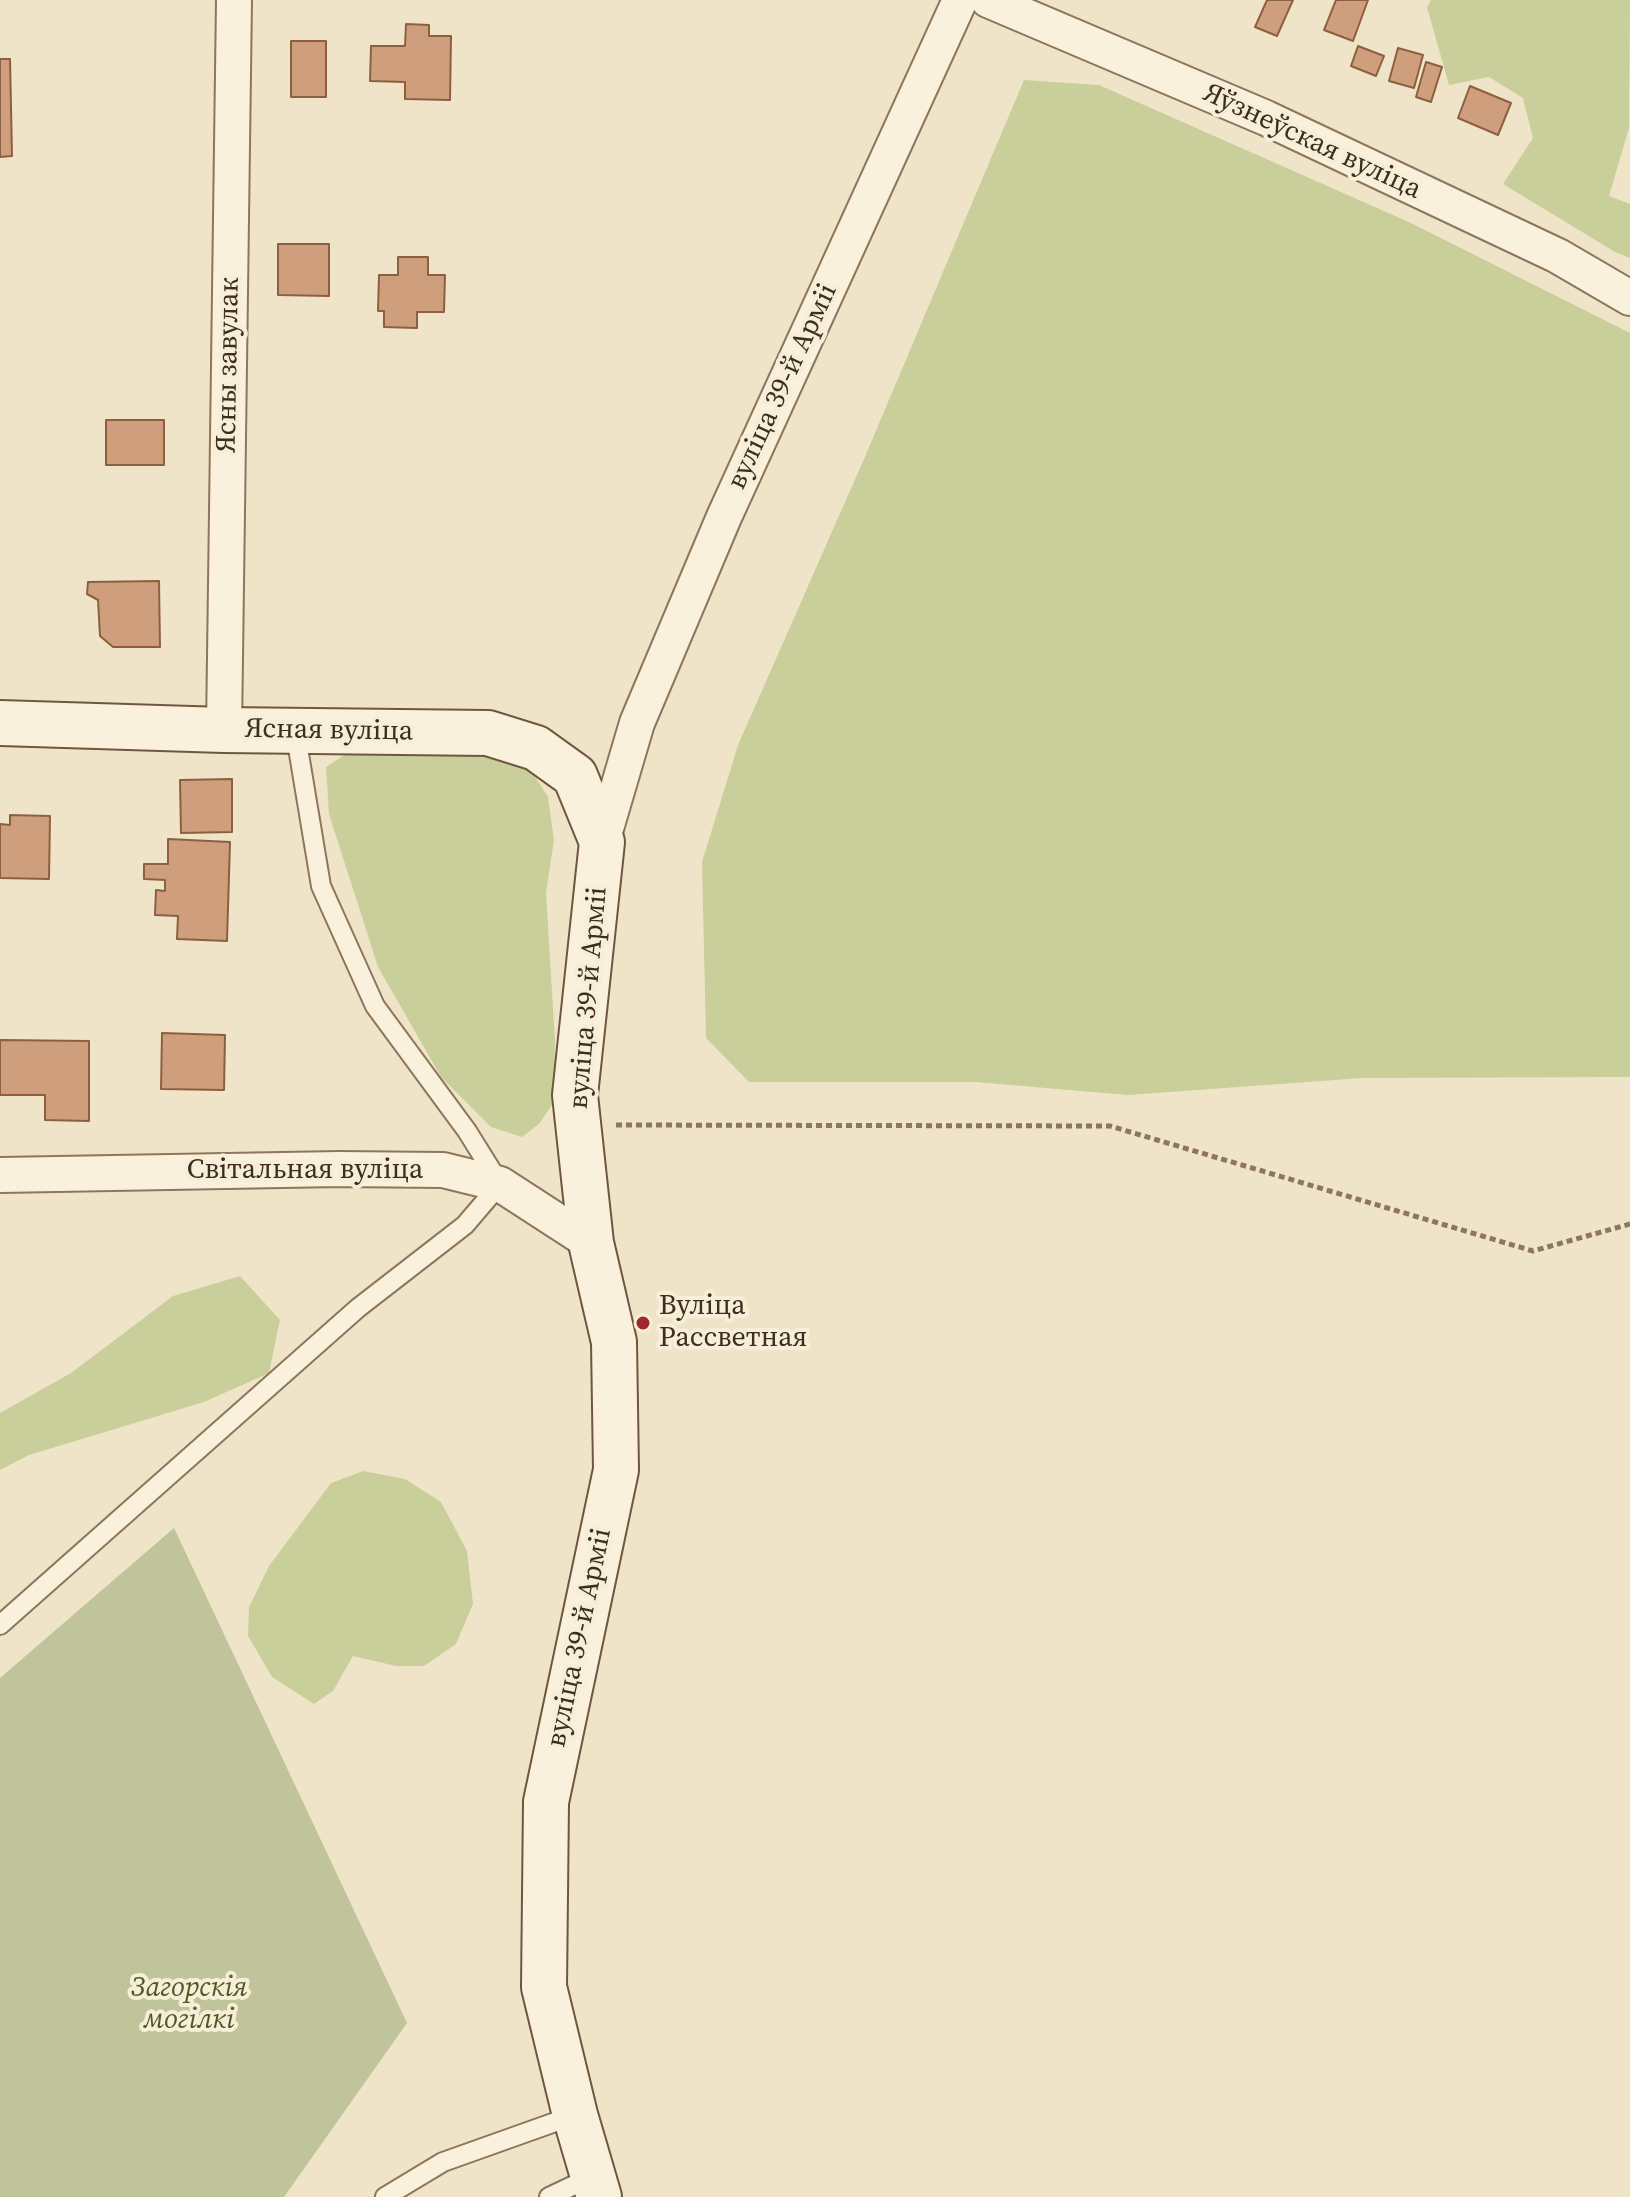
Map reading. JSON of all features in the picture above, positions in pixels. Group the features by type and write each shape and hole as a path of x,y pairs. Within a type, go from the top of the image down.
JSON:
{"street":[{"name":"Ясны завулак","path":"224,730 234,0"},
{"name":"вуліца 39-й Арміі","path":"596,2186 544,1987 546,1802 616,1470 614,1342 591,1243 575,1095 602,842 637,723 724,517 960,0"},
{"name":"Яўзнеўская вуліца","path":"988,0 1266,118 1558,256 1630,298"},
{"name":"Ясная вуліца","path":"0,723 224,730 488,733 536,748 575,776 602,842"},
{"name":"Світальная вуліца","path":"0,1175 443,1170 500,1184 591,1243"}],"lane":[{"path":"0,1625 358,1308 465,1225 500,1184 467,1131 375,1006 327,900 321,886 295,730"},
{"path":"385,2197 443,2162 575,2115"},
{"path":"549,2197 596,2186"}],"path":[{"path":"579,1125 1110,1126 1533,1251 1630,1224"}],"green space":[{"path":"1431,0 1630,0 1629,128 1609,196 1630,204 1630,258 1503,184 1533,138 1523,98 1489,77 1449,85 1427,7"},
{"path":"1024,80 1099,85 1411,223 1630,333 1630,1077 1363,1078 1128,1095 975,1082 749,1082 706,1038 702,862 738,745 864,459"},
{"path":"352,750 503,754 529,767 548,797 554,840 546,893 555,1040 554,1102 539,1124 522,1137 491,1127 441,1077 378,967 329,814 326,767"},
{"path":"240,1276 280,1320 269,1373 204,1402 29,1455 0,1470 0,1413 71,1373 173,1296"},
{"path":"363,1471 405,1479 441,1502 467,1551 473,1604 456,1644 424,1666 396,1666 353,1656 333,1691 314,1704 272,1677 248,1636 249,1607 269,1566 331,1483"},
{"name":"Загорскія могілкі","path":"174,1528 407,2023 284,2197 0,2197 0,1678"}],"building":[{"path":"1267,0 1293,0 1277,36 1255,27"},
{"path":"1336,0 1368,0 1353,41 1324,30"},
{"path":"406,24 429,25 429,36 451,36 450,100 405,99 405,82 370,81 371,46 405,46"},
{"path":"291,41 326,41 326,97 291,97"},
{"path":"1358,46 1384,56 1376,76 1351,66"},
{"path":"1398,48 1423,55 1414,88 1389,81"},
{"path":"0,59 10,59 12,156 0,157"},
{"path":"1426,62 1442,67 1431,102 1416,97"},
{"path":"1470,86 1511,103 1498,135 1458,118"},
{"path":"278,244 329,244 329,296 278,295"},
{"path":"398,257 428,257 428,275 445,275 444,312 417,312 417,328 384,327 384,311 378,311 379,275 398,275"},
{"path":"106,420 164,420 164,465 106,465"},
{"path":"159,581 160,647 113,647 100,636 98,600 87,594 88,582"},
{"path":"232,779 232,832 181,833 180,780"},
{"path":"10,815 50,816 49,879 0,878 0,824 10,825"},
{"path":"168,839 230,842 227,941 177,939 178,916 155,915 156,890 165,891 165,880 144,879 144,864 168,864"},
{"path":"162,1033 225,1035 224,1090 161,1089"},
{"path":"0,1040 89,1041 89,1121 45,1120 45,1095 0,1095"}],"place":[{"name":"Вуліца Рассветная","path":"643,1323"}]}
